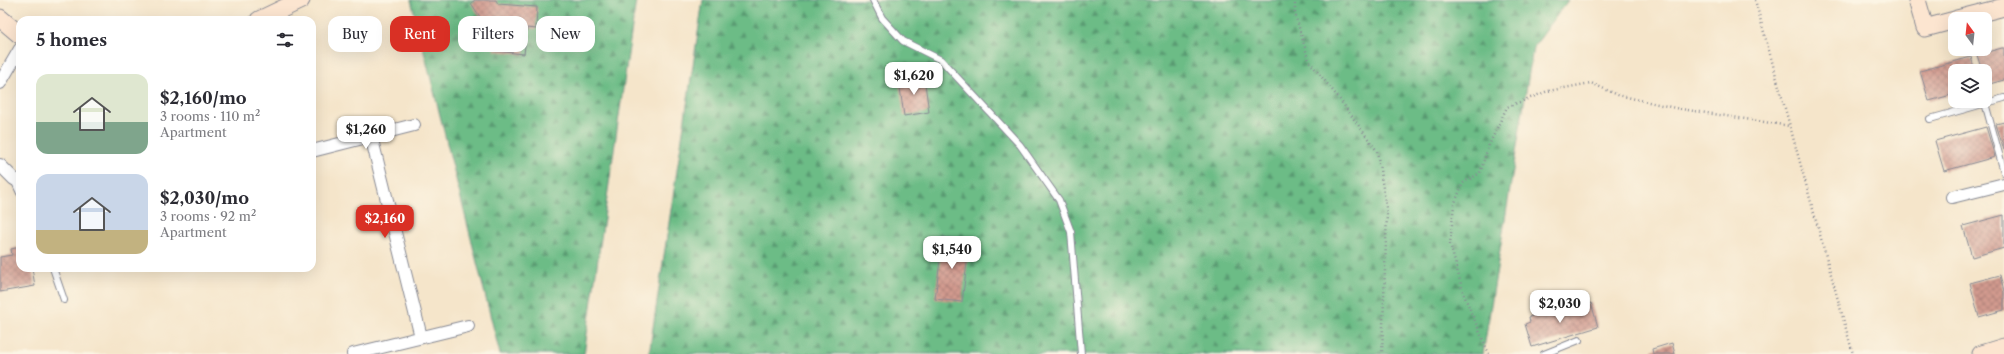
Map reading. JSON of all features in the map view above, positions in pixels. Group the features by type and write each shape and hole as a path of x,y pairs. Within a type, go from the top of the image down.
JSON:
{"street":[{"path":"267,16 301,0"},
{"path":"1917,0 1925,28 1948,21"},
{"path":"1984,12 2004,7"},
{"path":"0,18 16,32"},
{"path":"0,83 16,56"},
{"path":"316,150 414,125"},
{"path":"371,136 421,337"},
{"path":"0,165 16,179"},
{"path":"1952,198 2004,184"},
{"path":"353,354 468,326"},
{"path":"1981,354 2004,347"}],"lane":[{"path":"873,0 882,18 903,41 941,60 1020,145 1059,200 1071,232 1081,354"},
{"path":"1992,102 2004,98"},
{"path":"1930,119 1970,108"},
{"path":"1986,108 2004,172"},
{"path":"54,272 64,300"},
{"path":"1544,354 1579,340"}],"path":[{"path":"1295,0 1295,14 1309,61 1376,151 1387,213 1382,354"},
{"path":"1755,0 1853,354"},
{"path":"1489,354 1464,295 1450,244 1454,205 1463,183 1480,173 1488,147 1507,107 1548,91 1590,83 1618,95 1675,108 1790,126"}],"green space":[{"path":"411,0 636,0 584,354 500,354 424,52 450,52 450,16 415,16"},
{"path":"703,0 1568,0 1533,48 1483,354 649,354"}],"building":[{"path":"475,0 496,0 498,4 537,7 536,29 528,28 528,16 479,16 471,3"},
{"path":"2004,48 2004,80 1992,83 1992,64 1980,64 1977,56 1992,56 1992,51"},
{"path":"505,52 524,52 524,54"},
{"path":"1971,57 1973,64 1948,64 1948,96 1929,101 1920,71"},
{"path":"924,77 929,112 904,116 899,81"},
{"path":"2004,122 2004,150 1996,124"},
{"path":"1986,127 1995,157 1944,171 1935,141"},
{"path":"2004,215 2004,248 1972,257 1963,226"},
{"path":"943,237 970,240 962,302 935,299"},
{"path":"16,248 16,272 33,272 35,286 0,292 0,257 12,255 11,249"},
{"path":"2000,275 2004,292 2004,310 1979,317 1970,283"},
{"path":"1591,303 1598,327 1532,347 1525,324 1530,322 1529,317 1566,305 1568,310"},
{"path":"1672,343 1675,354 1653,354 1652,349"}]}
